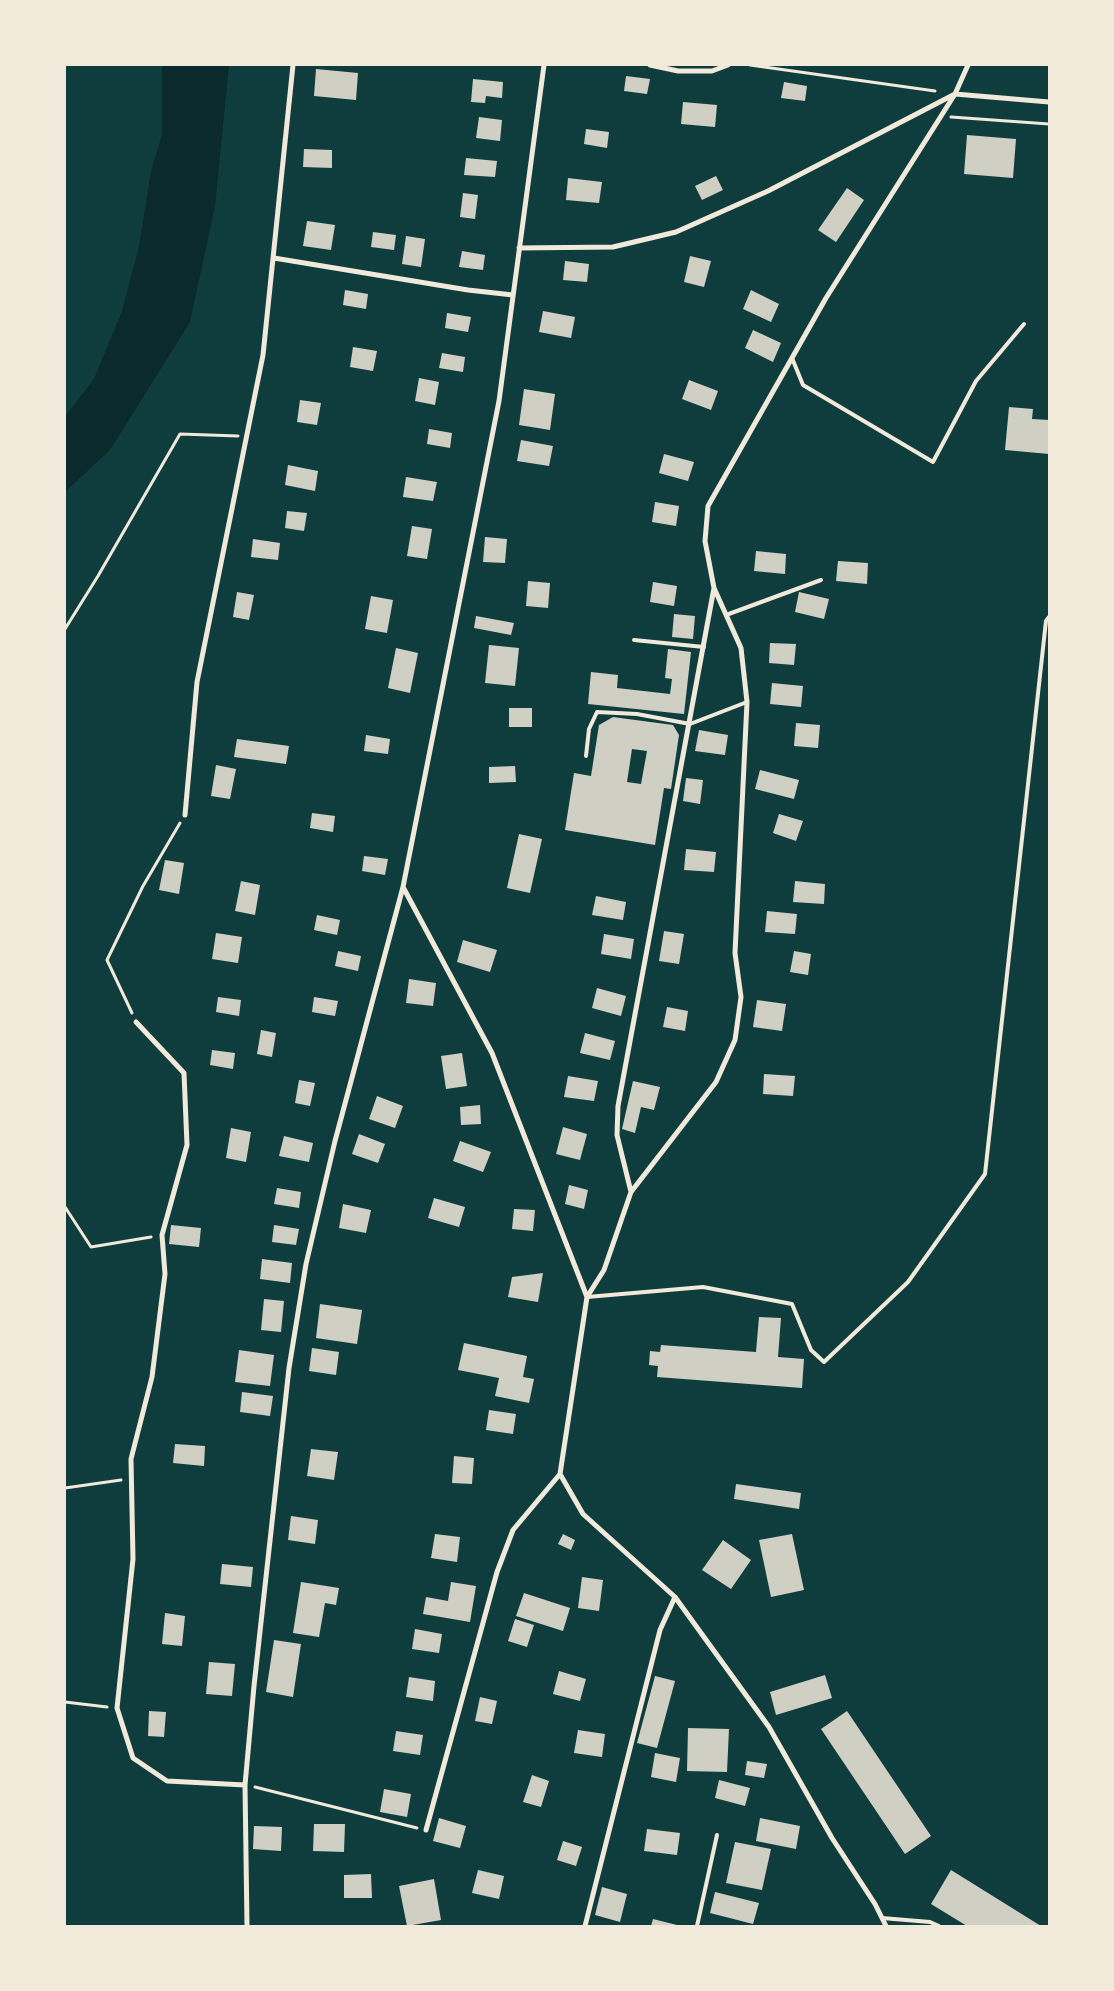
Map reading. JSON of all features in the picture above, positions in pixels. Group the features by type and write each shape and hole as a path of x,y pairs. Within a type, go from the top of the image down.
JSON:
{"street":[{"path":"185,815 197,682 263,355 293,65"},
{"path":"247,1926 245,1785 289,1368 306,1264 334,1140 403,887 499,401 544,65"},
{"path":"650,65 678,71 712,72 728,65"},
{"path":"426,1830 497,1572 512,1530 560,1474 587,1297 604,1270 631,1192 716,1082 735,1040 741,997 735,953 747,702 741,648 714,588 705,542 708,506 826,298 955,94 968,65"},
{"path":"520,248 613,247 676,232 768,191 955,94 1049,102"},
{"path":"274,258 513,296"},
{"path":"631,1192 617,1135 618,1106 714,588"},
{"path":"403,887 492,1053 587,1297"},
{"path":"136,1022 184,1073 187,1144 162,1235 165,1274 152,1377 131,1459 134,1559 117,1708 133,1758 167,1782 245,1785"},
{"path":"560,1474 583,1514 676,1597 769,1727 832,1838 875,1904 886,1926"},
{"path":"585,1926 660,1630 676,1597"}],"lane":[{"path":"792,358 803,385 933,462 976,382 1024,324"},
{"path":"726,615 821,580"},
{"path":"587,1297 703,1287 792,1304 811,1350 824,1362 908,1282 985,1174 1046,621 1049,617"},
{"path":"634,640 704,647"},
{"path":"586,756 590,729 597,712 637,714 690,724 747,702"},
{"path":"697,1926 717,1835"},
{"path":"882,1918 930,1922 939,1926"}],"path":[{"path":"750,65 955,94"},
{"path":"941,116 1049,124"},
{"path":"65,630 180,434 246,436"},
{"path":"136,1022 107,960 143,886 185,815"},
{"path":"65,1207 91,1247 162,1235"},
{"path":"65,1488 131,1478"},
{"path":"65,1702 117,1708"},
{"path":"245,1785 426,1830"}],"water":[{"path":"162,65 229,65 215,206 190,322 110,450 65,492 65,416 94,379 122,311 139,247 151,171 162,135"}],"building":[{"path":"316,69 358,73 356,100 314,96"},
{"path":"626,76 650,79 647,94 624,91"},
{"path":"473,79 503,82 502,98 486,96 485,103 471,102"},
{"path":"784,82 807,86 805,101 781,98"},
{"path":"683,102 717,105 715,127 681,124"},
{"path":"479,117 502,120 500,141 476,138"},
{"path":"586,129 609,132 607,148 584,144"},
{"path":"967,135 1016,139 1013,178 964,174"},
{"path":"304,149 332,150 332,168 303,167"},
{"path":"466,158 497,161 495,177 464,175"},
{"path":"716,176 723,190 702,200 695,186"},
{"path":"568,178 602,182 599,203 566,200"},
{"path":"847,188 864,200 836,242 818,230"},
{"path":"463,193 478,195 475,219 460,217"},
{"path":"307,221 335,225 331,250 303,246"},
{"path":"373,232 396,235 394,250 371,247"},
{"path":"406,236 425,239 421,267 402,264"},
{"path":"462,251 485,255 483,270 459,267"},
{"path":"690,256 711,261 704,287 684,282"},
{"path":"565,261 589,264 587,282 563,280"},
{"path":"345,290 368,294 366,309 343,305"},
{"path":"751,290 779,304 771,322 743,309"},
{"path":"543,311 575,317 571,338 539,332"},
{"path":"447,313 471,317 468,332 445,328"},
{"path":"753,330 781,343 773,362 745,348"},
{"path":"353,347 377,351 373,371 350,367"},
{"path":"442,353 465,357 463,372 439,368"},
{"path":"419,378 439,382 435,405 415,401"},
{"path":"689,380 718,391 711,410 682,399"},
{"path":"524,389 555,394 550,430 519,425"},
{"path":"300,400 321,403 317,425 297,422"},
{"path":"1009,407 1033,409 1032,419 1049,420 1049,454 1005,450"},
{"path":"429,429 452,433 450,448 427,444"},
{"path":"521,440 553,446 549,466 517,461"},
{"path":"664,454 694,462 688,481 659,473"},
{"path":"288,465 318,471 315,491 285,485"},
{"path":"406,477 437,482 433,501 403,497"},
{"path":"655,502 679,506 676,526 652,522"},
{"path":"287,511 307,513 304,531 285,528"},
{"path":"412,526 432,529 427,559 407,556"},
{"path":"485,537 507,539 505,563 483,562"},
{"path":"253,539 280,543 278,560 251,557"},
{"path":"756,551 786,554 785,574 754,571"},
{"path":"838,561 868,563 867,584 836,581"},
{"path":"528,581 550,583 548,608 526,606"},
{"path":"653,582 677,586 674,606 650,602"},
{"path":"237,592 254,595 249,620 233,617"},
{"path":"799,592 829,599 824,619 795,612"},
{"path":"371,596 393,600 387,633 365,629"},
{"path":"674,614 695,616 693,639 672,637"},
{"path":"476,616 514,623 511,635 474,628"},
{"path":"770,643 796,644 794,665 769,663"},
{"path":"489,645 519,648 515,686 485,683"},
{"path":"396,648 418,653 410,693 388,688"},
{"path":"668,649 691,652 684,714 588,704 591,672 618,675 617,688 670,694 672,679 665,678"},
{"path":"772,683 803,686 801,707 770,704"},
{"path":"509,708 532,708 532,727 509,727"},
{"path":"613,717 673,725 679,735 671,789 664,788 655,845 565,830 574,773 591,776 599,725","holes":["632,749 647,751 641,784 627,782"]},
{"path":"796,723 820,725 818,748 794,746"},
{"path":"699,730 728,735 725,755 695,751"},
{"path":"366,735 390,739 388,754 364,751"},
{"path":"237,739 289,746 286,764 234,757"},
{"path":"216,765 236,769 230,799 211,796"},
{"path":"515,766 516,782 489,783 489,767"},
{"path":"760,770 799,780 794,799 755,789"},
{"path":"686,778 703,780 700,804 683,801"},
{"path":"312,813 335,816 333,832 310,828"},
{"path":"779,814 803,821 796,841 773,833"},
{"path":"519,834 542,839 530,893 507,888"},
{"path":"686,849 716,852 714,872 684,870"},
{"path":"364,856 388,859 385,875 362,871"},
{"path":"165,860 184,863 179,894 159,890"},
{"path":"241,881 260,885 255,915 235,911"},
{"path":"795,881 825,884 824,904 793,902"},
{"path":"596,896 626,902 623,920 592,915"},
{"path":"767,911 797,914 795,934 765,932"},
{"path":"317,915 340,920 337,935 314,930"},
{"path":"664,931 684,934 679,964 659,961"},
{"path":"216,933 242,937 238,963 212,959"},
{"path":"604,934 634,939 631,959 601,954"},
{"path":"463,940 497,950 490,972 457,962"},
{"path":"338,951 361,956 358,971 335,966"},
{"path":"794,951 811,954 808,975 790,972"},
{"path":"409,979 436,983 433,1006 406,1003"},
{"path":"597,988 626,996 621,1016 592,1008"},
{"path":"218,997 241,1000 239,1016 216,1012"},
{"path":"314,997 338,1001 335,1016 312,1012"},
{"path":"757,1000 786,1004 782,1031 753,1027"},
{"path":"667,1007 688,1011 685,1031 663,1027"},
{"path":"261,1030 276,1033 272,1057 257,1054"},
{"path":"585,1033 615,1041 610,1060 580,1053"},
{"path":"212,1050 235,1053 233,1069 210,1065"},
{"path":"462,1053 467,1086 446,1089 441,1056"},
{"path":"764,1074 795,1076 793,1096 763,1094"},
{"path":"568,1076 598,1081 594,1101 564,1097"},
{"path":"299,1080 315,1083 310,1106 295,1103"},
{"path":"633,1081 660,1087 654,1110 641,1107 635,1133 622,1129"},
{"path":"377,1096 403,1106 395,1128 369,1119"},
{"path":"480,1105 481,1124 461,1125 460,1107"},
{"path":"563,1127 587,1134 580,1160 556,1154"},
{"path":"231,1128 251,1132 246,1162 226,1158"},
{"path":"359,1134 385,1144 378,1163 352,1154"},
{"path":"284,1136 313,1143 309,1162 279,1156"},
{"path":"460,1141 491,1152 483,1172 453,1161"},
{"path":"569,1185 588,1190 584,1209 565,1204"},
{"path":"277,1188 301,1192 299,1208 274,1204"},
{"path":"434,1198 465,1207 459,1227 428,1218"},
{"path":"343,1204 371,1210 366,1233 339,1228"},
{"path":"514,1209 535,1210 533,1231 512,1229"},
{"path":"171,1225 201,1228 199,1247 169,1244"},
{"path":"274,1225 299,1229 296,1245 272,1242"},
{"path":"262,1259 292,1263 290,1283 260,1279"},
{"path":"543,1273 538,1302 508,1297 512,1277"},
{"path":"264,1299 284,1301 281,1332 261,1330"},
{"path":"320,1304 362,1310 357,1344 316,1338"},
{"path":"759,1317 781,1318 778,1357 804,1359 802,1388 657,1377 658,1366 649,1365 650,1351 660,1352 661,1345 756,1352"},
{"path":"464,1343 527,1356 523,1377 534,1379 529,1403 495,1396 499,1378 458,1370"},
{"path":"312,1348 339,1352 336,1375 309,1371"},
{"path":"239,1350 274,1355 270,1386 235,1382"},
{"path":"242,1392 273,1396 270,1416 240,1412"},
{"path":"489,1410 516,1414 513,1434 486,1430"},
{"path":"175,1444 205,1446 204,1466 173,1463"},
{"path":"311,1449 338,1452 334,1480 307,1476"},
{"path":"454,1456 474,1458 472,1484 452,1483"},
{"path":"736,1484 801,1493 799,1509 734,1499"},
{"path":"291,1516 318,1520 315,1544 288,1540"},
{"path":"435,1534 460,1537 457,1562 431,1558"},
{"path":"563,1534 575,1540 571,1550 558,1544"},
{"path":"792,1534 804,1590 771,1597 759,1540"},
{"path":"723,1540 751,1560 731,1589 702,1570"},
{"path":"222,1564 253,1567 251,1587 220,1584"},
{"path":"582,1577 603,1580 599,1611 578,1608"},
{"path":"301,1582 339,1588 336,1605 325,1603 319,1637 293,1633"},
{"path":"451,1582 476,1586 470,1622 423,1614 426,1597 448,1601"},
{"path":"524,1593 570,1608 563,1631 516,1616"},
{"path":"165,1613 185,1616 182,1646 162,1644"},
{"path":"515,1619 534,1625 527,1647 508,1641"},
{"path":"415,1629 442,1634 439,1653 412,1649"},
{"path":"274,1640 301,1644 293,1697 266,1692"},
{"path":"209,1662 235,1664 232,1696 206,1694"},
{"path":"559,1671 586,1679 580,1701 553,1694"},
{"path":"825,1675 832,1698 776,1715 770,1692"},
{"path":"655,1676 675,1681 657,1748 637,1743"},
{"path":"409,1677 435,1681 433,1701 406,1697"},
{"path":"480,1697 497,1701 492,1724 475,1721"},
{"path":"149,1711 166,1712 164,1737 148,1736"},
{"path":"847,1711 931,1836 905,1854 821,1729"},
{"path":"688,1728 729,1729 727,1772 687,1771"},
{"path":"578,1730 605,1734 602,1757 574,1753"},
{"path":"396,1731 423,1735 420,1755 393,1751"},
{"path":"655,1753 680,1758 676,1782 651,1777"},
{"path":"747,1761 767,1764 764,1778 745,1775"},
{"path":"532,1775 549,1781 541,1807 523,1802"},
{"path":"719,1780 750,1788 745,1806 715,1798"},
{"path":"384,1789 411,1794 407,1817 380,1812"},
{"path":"439,1818 466,1826 460,1848 433,1841"},
{"path":"760,1818 800,1826 796,1849 756,1841"},
{"path":"314,1824 345,1824 344,1852 313,1851"},
{"path":"254,1826 282,1827 281,1851 253,1849"},
{"path":"647,1829 680,1833 677,1855 644,1851"},
{"path":"563,1841 582,1847 576,1866 557,1860"},
{"path":"735,1842 771,1849 762,1890 726,1883"},
{"path":"478,1870 504,1876 499,1899 472,1893"},
{"path":"951,1870 1041,1926 967,1926 931,1904"},
{"path":"371,1874 372,1898 344,1898 344,1875"},
{"path":"434,1879 441,1920 407,1926 399,1886"},
{"path":"602,1887 627,1894 620,1922 595,1915"},
{"path":"715,1892 759,1903 753,1924 710,1913"},
{"path":"653,1919 677,1925 677,1926 651,1926"}]}
